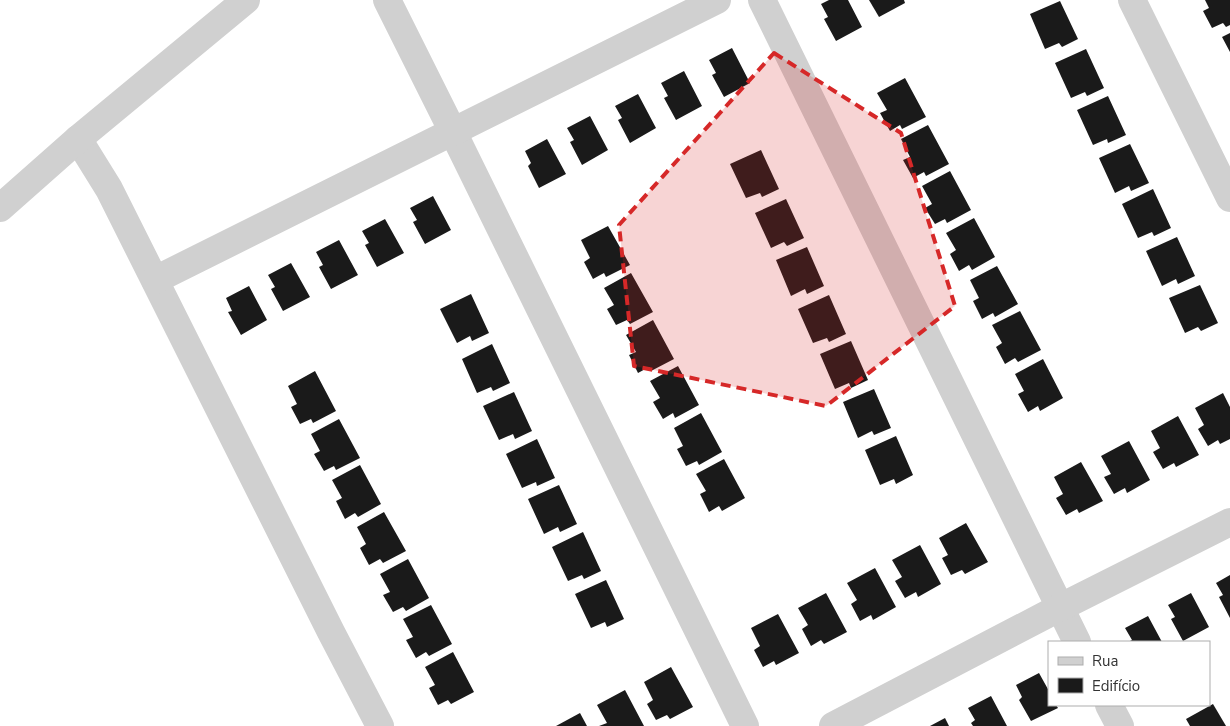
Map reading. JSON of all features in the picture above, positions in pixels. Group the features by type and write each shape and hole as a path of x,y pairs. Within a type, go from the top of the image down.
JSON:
{"street":[{"path":"0,208 78,139 246,0"},
{"path":"387,0 745,726"},
{"path":"155,280 717,0"},
{"path":"762,0 1076,641"},
{"path":"1132,0 1230,198"},
{"path":"78,139 109,189 380,726"},
{"path":"833,726 1059,608 1230,522"},
{"path":"1110,706 1120,726"}],"highlighted area":[{"path":"774,53 901,133 955,306 826,406 634,366 619,225"}],"building":[{"path":"829,0 848,0 862,27 836,41 824,19 828,17 821,4"},
{"path":"869,0 904,0 905,3 879,17"},
{"path":"1205,0 1230,0 1230,25 1226,27 1223,23 1212,28 1203,11 1209,8"},
{"path":"1060,1 1078,39 1062,47 1059,43 1045,49 1030,14"},
{"path":"1230,33 1230,52 1222,37"},
{"path":"732,48 750,83 724,97 712,75 716,73 709,60"},
{"path":"1086,49 1104,88 1087,96 1085,92 1071,98 1055,63"},
{"path":"684,71 702,106 676,120 664,98 668,96 661,83"},
{"path":"905,78 926,117 902,129 900,125 890,131 880,113 887,110 877,93"},
{"path":"638,94 656,128 630,143 618,120 622,118 615,106"},
{"path":"1108,96 1126,135 1108,143 1107,139 1093,145 1077,110"},
{"path":"590,116 608,150 582,165 570,142 574,140 567,128"},
{"path":"928,125 949,164 926,176 924,172 913,178 903,160 910,157 901,139"},
{"path":"547,139 566,174 539,188 528,166 531,163 525,151"},
{"path":"1130,144 1149,183 1131,191 1129,186 1115,193 1099,158"},
{"path":"761,150 779,189 762,197 760,193 746,198 730,164"},
{"path":"950,171 971,210 947,223 945,219 935,224 925,208 932,204 922,186"},
{"path":"1153,189 1171,228 1154,236 1152,232 1138,238 1122,204"},
{"path":"433,196 451,230 425,244 413,222 417,220 410,208"},
{"path":"786,199 804,238 787,246 784,242 771,248 755,213"},
{"path":"974,218 995,257 972,270 969,265 959,271 950,254 956,250 946,233"},
{"path":"385,219 404,253 377,267 365,245 369,243 362,231"},
{"path":"608,226 630,265 606,277 604,273 593,279 584,262 590,258 581,240"},
{"path":"1177,237 1195,276 1178,284 1176,279 1162,286 1146,251"},
{"path":"339,240 358,275 331,289 319,267 323,265 316,252"},
{"path":"807,247 824,286 807,294 805,289 791,296 776,260"},
{"path":"291,263 310,297 283,311 271,289 275,287 268,275"},
{"path":"997,266 1018,304 995,317 993,313 982,319 973,301 979,298 970,280"},
{"path":"631,273 653,312 630,324 627,320 616,325 607,309 614,305 604,288"},
{"path":"1200,285 1218,323 1201,331 1198,327 1185,333 1169,298"},
{"path":"249,286 267,320 241,335 228,312 232,311 226,298"},
{"path":"471,294 489,333 472,341 470,336 457,343 440,309"},
{"path":"829,295 846,334 829,342 827,338 813,343 798,309"},
{"path":"1020,311 1041,350 1018,362 1015,358 1005,364 996,347 1002,343 992,325"},
{"path":"653,320 674,359 651,371 649,367 638,373 629,355 636,352 626,335"},
{"path":"851,341 868,380 851,388 849,383 835,389 820,354"},
{"path":"492,344 510,383 493,391 491,387 477,393 462,359"},
{"path":"1043,359 1063,398 1040,411 1038,406 1028,412 1018,394 1024,391 1015,374"},
{"path":"678,366 699,405 675,418 673,413 663,419 653,402 660,398 650,381"},
{"path":"315,371 336,411 313,423 311,419 300,424 291,407 297,404 288,386"},
{"path":"874,389 891,428 874,435 872,431 858,438 843,402"},
{"path":"514,392 532,431 515,439 513,434 499,440 483,406"},
{"path":"1223,393 1230,407 1230,439 1220,444 1218,440 1208,446 1198,429 1204,425 1195,408"},
{"path":"701,413 722,452 699,465 697,461 686,466 677,449 683,446 674,428"},
{"path":"1178,416 1199,455 1176,467 1174,463 1163,469 1153,452 1160,448 1151,431"},
{"path":"339,419 360,458 336,470 334,466 324,471 314,454 320,451 311,434"},
{"path":"896,436 913,475 896,484 894,479 880,485 865,450"},
{"path":"537,439 555,478 537,486 536,482 522,488 506,454"},
{"path":"1129,441 1150,480 1127,493 1125,488 1114,494 1104,477 1111,474 1101,456"},
{"path":"724,459 745,498 722,511 719,506 709,512 700,494 706,491 696,474"},
{"path":"1081,462 1103,501 1079,513 1077,509 1066,515 1056,498 1063,494 1054,477"},
{"path":"360,465 381,504 358,517 355,513 345,519 336,501 342,498 332,480"},
{"path":"559,485 577,524 560,532 558,527 544,534 528,499"},
{"path":"384,512 406,551 383,563 380,559 369,565 360,548 366,544 357,527"},
{"path":"966,523 988,562 965,574 962,570 951,575 942,558 948,555 939,538"},
{"path":"583,532 601,571 584,579 582,575 568,581 552,547"},
{"path":"920,545 941,584 918,597 916,592 905,598 895,581 902,577 892,560"},
{"path":"408,559 429,598 406,611 403,607 393,612 383,595 390,592 380,574"},
{"path":"875,568 896,607 873,620 871,615 860,621 851,604 857,600 847,583"},
{"path":"1230,575 1230,618 1219,597 1223,595 1216,583"},
{"path":"606,580 624,619 607,627 605,622 591,628 575,594"},
{"path":"826,593 847,632 824,644 821,640 811,646 802,629 808,625 798,608"},
{"path":"1191,593 1209,627 1183,641 1171,619 1175,617 1168,605"},
{"path":"431,605 452,644 429,656 426,652 416,658 406,640 413,637 403,619"},
{"path":"778,614 799,653 776,665 774,661 763,667 754,650 760,646 751,628"},
{"path":"1148,616 1161,641 1130,641 1132,640 1125,628"},
{"path":"453,652 474,692 451,704 448,700 438,705 429,688 435,685 425,667"},
{"path":"671,667 693,707 670,719 667,715 656,720 647,704 653,700 644,682"},
{"path":"1039,673 1048,689 1048,706 1057,706 1058,708 1031,721 1019,700 1022,697 1016,685"},
{"path":"625,690 644,726 599,726 607,723 597,705"},
{"path":"991,696 1007,726 973,726 971,723 975,720 968,708"},
{"path":"1213,704 1226,726 1190,726 1186,719"},
{"path":"580,713 587,726 556,726"},
{"path":"945,718 949,726 930,726"}]}
